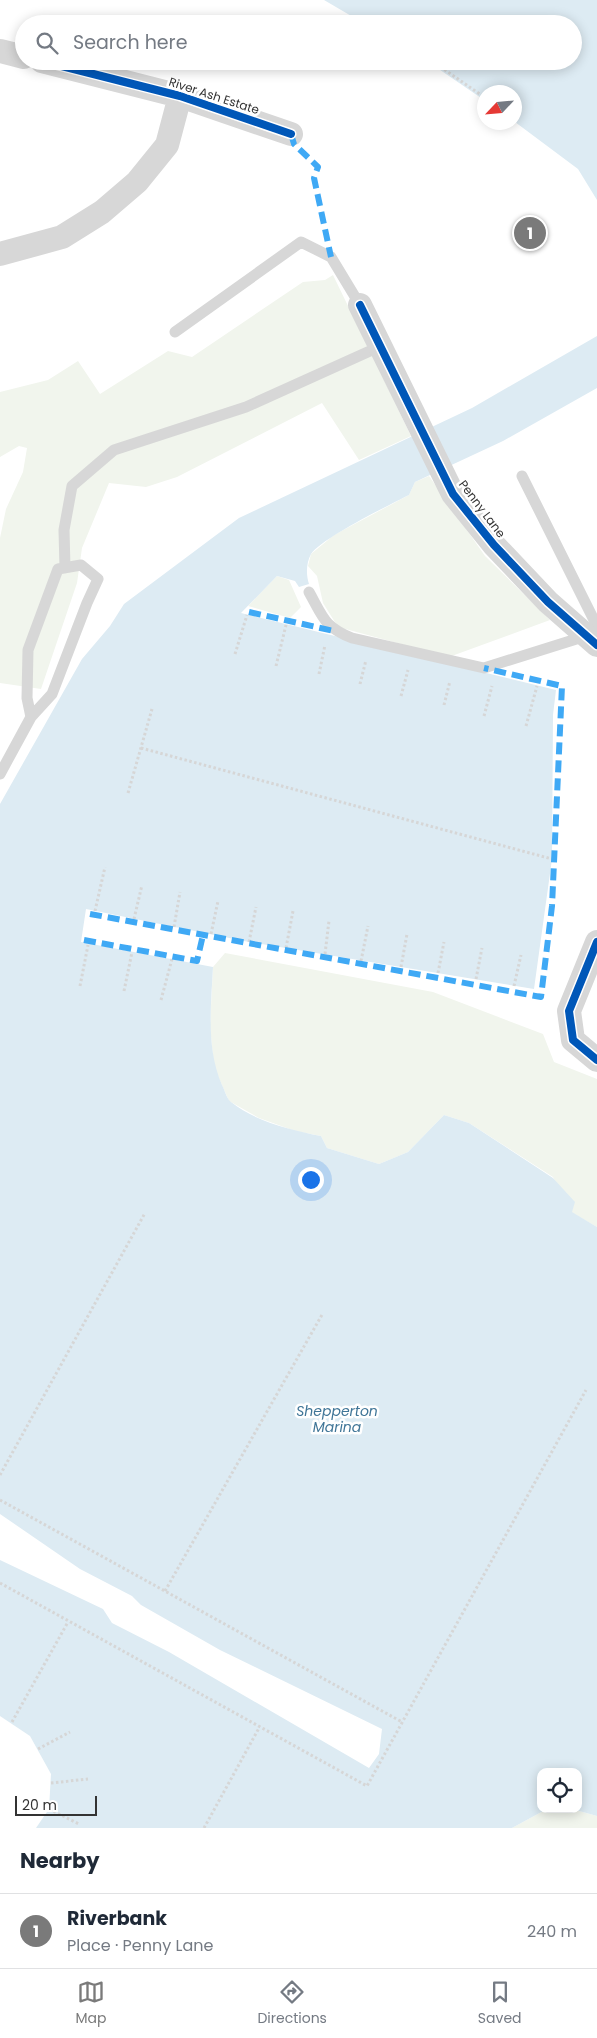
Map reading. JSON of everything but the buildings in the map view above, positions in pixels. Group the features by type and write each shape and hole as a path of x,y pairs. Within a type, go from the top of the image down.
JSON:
{"street":[{"path":"0,51 15,55"},
{"name":"River Ash Estate","path":"77,70 180,96 291,134"},
{"path":"0,254 62,237 102,212 137,182 166,144 180,96"},
{"name":"Penny Lane","path":"360,305 453,494 494,545 548,602 594,636"},
{"path":"597,942 569,1012 573,1040 597,1060"}],"lane":[{"path":"175,332 301,242 331,257 360,305"},
{"path":"65,568 64,530 72,486 114,450 246,407 381,346"},
{"path":"309,592 327,624 334,631 352,638 484,668 594,636 522,476"},
{"path":"0,774 30,717 52,694 98,579 81,565 58,569 28,650 27,698 30,717"}],"path":[{"path":"445,70 477,92"},
{"path":"235,654 247,615"},
{"path":"276,666 286,624"},
{"path":"319,674 326,642"},
{"path":"360,684 368,652"},
{"path":"401,696 410,663"},
{"path":"444,705 451,673"},
{"path":"484,716 492,684"},
{"path":"526,726 537,686"},
{"path":"128,793 152,709"},
{"path":"141,748 552,859"},
{"path":"95,911 105,867"},
{"path":"134,919 142,885"},
{"path":"174,927 180,892"},
{"path":"211,934 218,901"},
{"path":"249,942 256,907"},
{"path":"286,948 293,911"},
{"path":"325,954 329,921"},
{"path":"362,961 368,926"},
{"path":"401,967 407,934"},
{"path":"438,973 444,942"},
{"path":"80,986 88,945"},
{"path":"476,980 482,948"},
{"path":"124,990 132,952"},
{"path":"514,986 521,955"},
{"path":"162,1000 172,959"},
{"path":"0,1474 145,1212"},
{"path":"166,1592 324,1313"},
{"path":"0,1583 259,1728 367,1786 586,1390"},
{"path":"0,1500 402,1722"},
{"path":"12,1722 68,1622"},
{"path":"204,1828 259,1728"},
{"path":"38,1749 70,1732"},
{"path":"51,1783 88,1779"},
{"path":"49,1809 80,1824"}],"shaded area":[{"path":"333,275 411,436 359,460 322,403 177,477 146,487 109,483 82,548 77,583 41,689 0,683 0,538 6,509 23,472 27,448 19,446 0,457 0,392 48,380 78,361 100,394 168,351 192,357 303,282 325,280"},
{"path":"429,476 485,556 550,620 449,657 338,627 323,603 317,576 308,566 311,554 334,535 409,495 415,482"},
{"path":"277,576 289,580 301,607 290,618 248,606"},
{"path":"225,953 433,992 543,1034 554,1062 597,1079 597,1227 571,1212 553,1177 469,1123 444,1115 408,1152 379,1164 327,1148 321,1136 295,1131 259,1118 229,1101 214,1067 210,1026 213,967"},
{"path":"582,1812 597,1816 597,1828 512,1828 540,1813"}],"water":[{"path":"324,0 597,0 597,200 578,169 522,127 522,85 477,85 477,95 440,70 582,70 582,15 350,15"},
{"name":"Shepperton Marina","path":"597,336 597,388 503,441 415,482 409,495 357,522 318,547 311,554 307,565 309,584 299,587 295,581 277,576 241,613 556,690 553,715 552,859 534,989 249,942 86,909 81,942 213,967 211,1027 217,1071 230,1101 251,1115 286,1128 321,1136 327,1148 379,1164 408,1152 444,1115 469,1123 553,1178 575,1202 572,1212 597,1227 597,1816 582,1812 582,1768 537,1768 537,1813 540,1813 512,1828 23,1828 29,1824 44,1788 36,1770 10,1754 0,1756 0,1560 103,1609 112,1623 169,1652 369,1768 379,1754 382,1729 220,1650 141,1605 132,1596 80,1569 0,1514 0,804 82,659 110,626 124,604 239,518 472,408"}],"pier":[{"path":"0,1716 30,1736 51,1774 49,1809 36,1828 21,1828 27,1822 41,1788 34,1772 11,1758 8,1765 0,1762"}],"marked path":[{"path":"291,134 294,144 318,167 314,178 331,257"},
{"path":"249,612 334,631"},
{"path":"90,914 541,997 552,906 562,686 484,668"},
{"path":"84,940 197,961 203,935"}],"cycle path":[{"path":"77,70 180,96 291,134"},
{"path":"360,305 453,494 494,545 548,602 597,645"},
{"path":"597,942 569,1011 573,1040 597,1060"}],"place":[{"name":"Riverbank","path":"530,233"}]}
